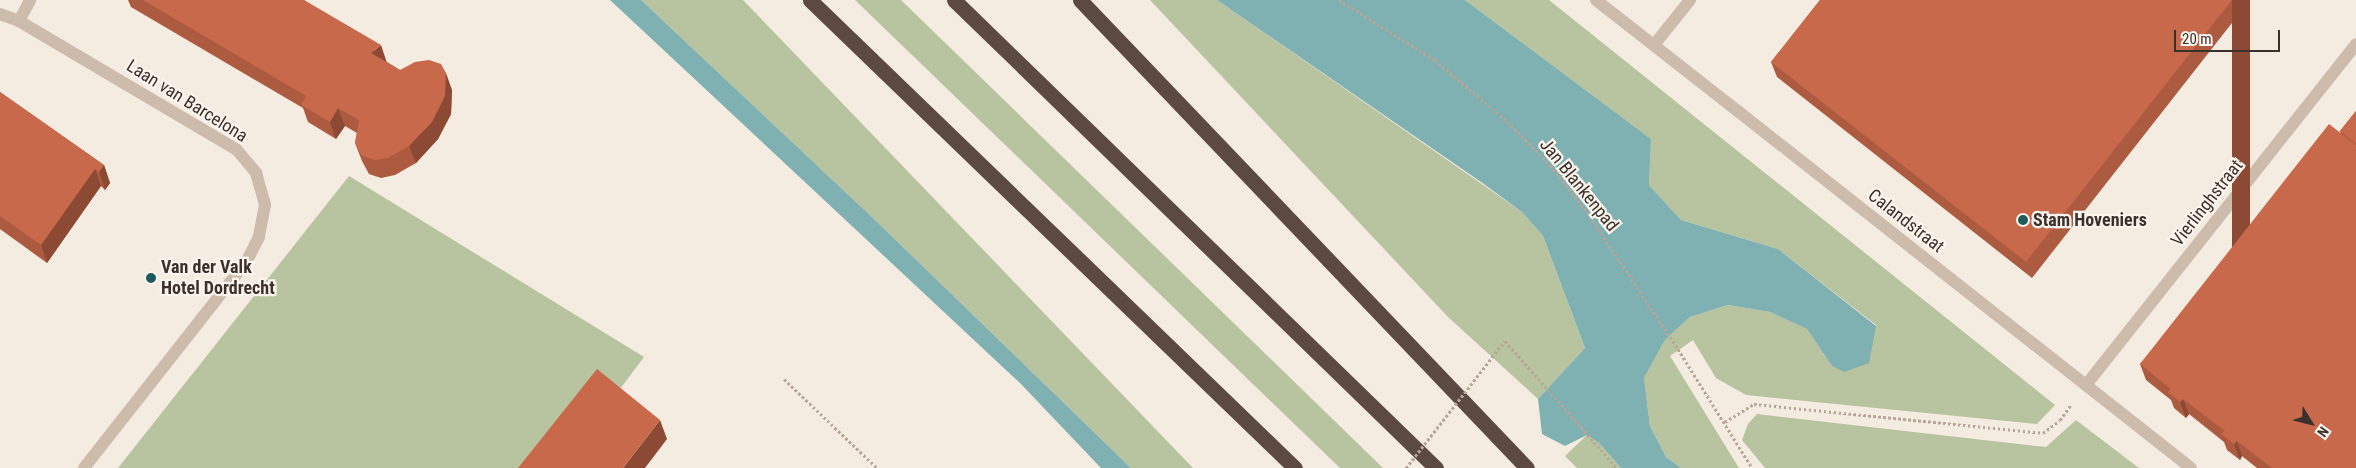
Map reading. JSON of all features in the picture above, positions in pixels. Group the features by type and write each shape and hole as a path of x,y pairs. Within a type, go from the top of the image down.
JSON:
{"highway":[{"path":"810,0 1295,468"},
{"path":"954,0 1436,468"},
{"path":"1080,0 1527,468"}],"street":[{"path":"19,21 30,0"},
{"path":"1654,45 1690,0"},
{"name":"Calandstraat","path":"1598,1 2191,468"},
{"name":"Laan van Barcelona","path":"0,14 19,21 237,150 256,173 265,205 259,237 246,262 84,468"},
{"name":"Vierlinghstraat","path":"2086,384 2356,44"}],"path":[{"name":"Jan Blankenpad","path":"1339,0 1435,60 1511,126 1550,165 1587,212 1678,349 1752,468"},
{"path":"1406,468 1505,341 1618,468"},
{"path":"784,379 877,468"},
{"path":"1725,422 1754,404 2043,433 2060,420 2086,384"}],"green space":[{"path":"641,0 743,0 1193,468 1131,468 874,219"},
{"path":"855,0 901,0 1383,468 1340,468"},
{"path":"1150,0 1217,0 1522,212 1543,236 1585,348 1538,399 1448,317"},
{"path":"1465,0 1549,0 2055,405 2037,424 1746,395 1716,378 1693,340 1670,356 1739,468 1681,468 1666,457 1650,426 1644,378 1665,340 1690,317 1728,305 1770,312 1807,329 1832,366 1876,325 1778,249 1681,220 1649,185 1651,139"},
{"path":"349,176 644,357 602,413 541,468 118,468"},
{"path":"1757,414 2046,447 2076,420 2139,468 1765,468 1742,440 1748,424"},
{"path":"1587,435 1599,443 1621,468 1577,468 1565,456"}],"water":[{"path":"610,0 641,0 874,219 1131,468 1101,468 1020,383"},
{"path":"1217,0 1465,0 1651,139 1649,185 1681,220 1778,249 1876,326 1869,363 1844,372 1832,366 1807,329 1770,312 1728,305 1690,317 1665,340 1644,378 1650,426 1666,457 1681,468 1621,468 1599,443 1587,435 1565,446 1542,434 1538,399 1585,348 1543,236 1522,212 1481,182"}],"building":[{"path":"143,0 304,0 381,45 371,53 400,70 415,62 429,60 441,64 446,73 445,96 432,122 409,146 388,158 375,160 362,156 355,143 359,120 338,108 330,122 301,105 306,96"},
{"path":"1820,0 2232,0 2026,262 1771,62"},
{"path":"0,92 104,165 99,172 95,169 41,245 0,216"},
{"path":"2356,111 2356,144 2340,131"},
{"path":"2329,124 2356,145 2356,468 2272,468 2237,441 2234,444 2221,434 2225,431 2183,399 2180,402 2168,392 2171,389 2140,364"},
{"path":"597,369 660,420 623,468 518,468"}],"place":[{"name":"Stam Hoveniers","path":"2023,220"},
{"name":"Van der Valk Hotel Dordrecht","path":"151,278"}]}
